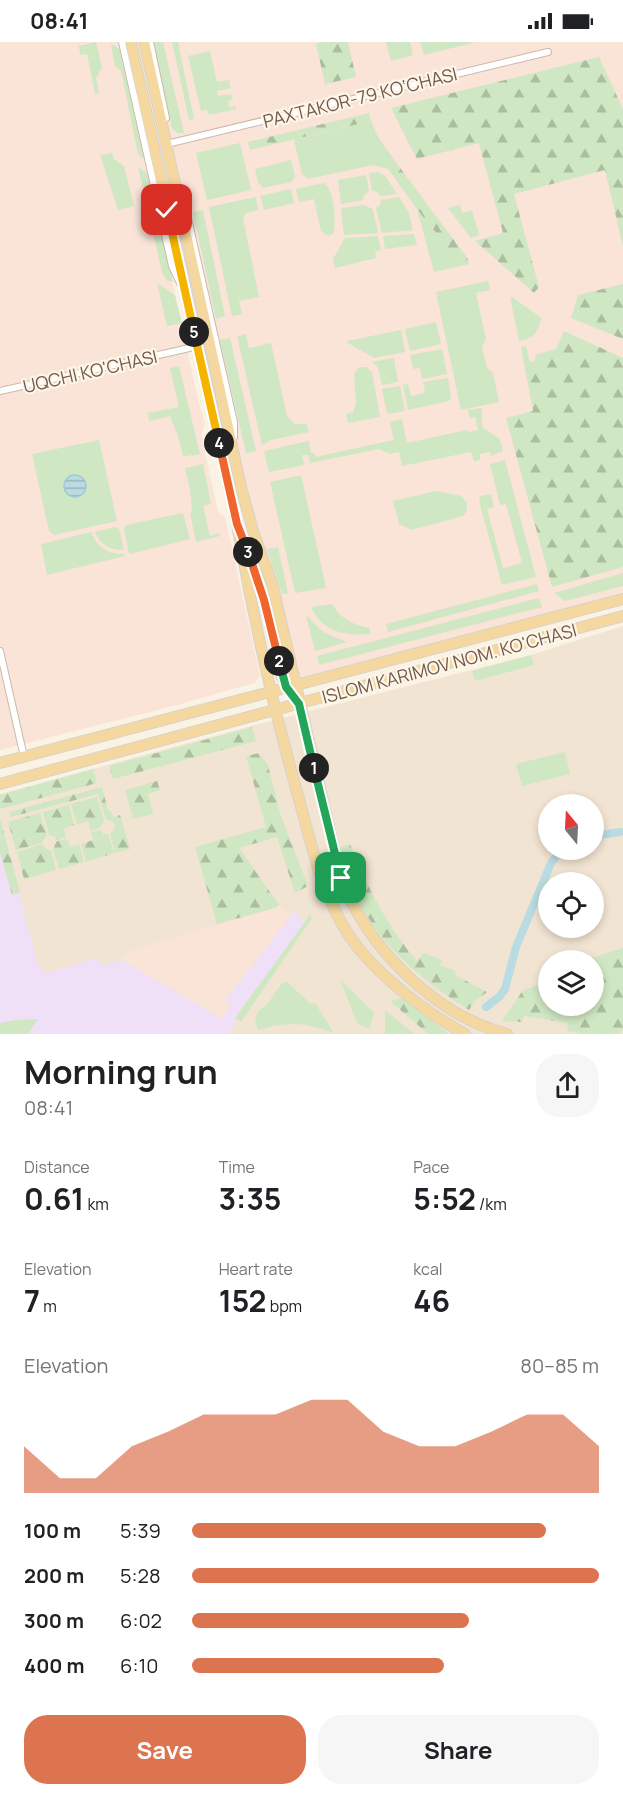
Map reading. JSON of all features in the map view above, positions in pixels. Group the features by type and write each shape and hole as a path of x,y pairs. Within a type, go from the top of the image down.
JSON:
{"main road":[{"path":"131,42 237,524 250,599 275,710 324,886 341,922 362,951 390,979 433,1014 465,1034"},
{"path":"144,42 212,343 235,458 248,512 273,587 291,686"},
{"path":"237,524 299,704 341,878 349,898 365,926 389,957 426,991 471,1021 507,1034"},
{"name":"ISLOM KARIMOV NOM. KO'CHASI","path":"271,691 623,599"},
{"name":"ISLOM KARIMOV NOM. KO'CHASI","path":"0,784 623,615"},
{"path":"491,634 495,650"},
{"path":"0,763 271,691"}],"street":[{"path":"122,42 172,266 186,294"},
{"path":"150,42 212,343"},
{"name":"PAXTAKOR-79 KO‘CHASI","path":"171,143 548,52"},
{"name":"UQCHI KO'CHASI","path":"0,391 212,343"},
{"path":"0,651 24,757"}],"shaded area":[{"path":"0,42 119,42 205,424 201,435 218,512 225,517 260,676 254,683 0,750"},
{"path":"144,42 623,42 623,599 295,685 259,550"},
{"path":"623,626 623,1034 0,1034 0,794 251,726 531,655"},
{"path":"0,822 39,969 44,968 46,973 95,958 104,965 122,960 222,1019 231,1005 225,1000 295,911 305,922 235,1018 238,1020 228,1034 0,1034"},
{"path":"279,905 291,917 225,1000 232,1005 222,1019 122,960 131,950"}],"green space":[{"path":"96,42 102,68 96,78 99,93 95,94 87,54 80,55 79,46"},
{"path":"153,42 163,42 184,133 177,133 172,128"},
{"path":"172,42 178,42 194,119 189,120"},
{"path":"348,42 356,77 325,84 316,44"},
{"path":"386,42 410,42 413,55 391,61"},
{"path":"420,42 476,42 424,55"},
{"path":"111,44 120,49 144,159 138,154 121,71 115,66"},
{"path":"210,51 217,82 229,80 231,88 217,91 218,96 231,94 233,100 228,101 229,107 236,106 236,109 209,115 207,110 201,111 188,56"},
{"path":"599,57 623,109 623,246 605,170 514,194 539,287 534,293 475,241 503,233 479,143 417,159 391,108"},
{"path":"369,113 371,121 250,150 248,142"},
{"path":"371,121 377,135 392,157 388,169 373,165 308,179 302,174 294,140"},
{"path":"240,143 251,190 207,200 196,153"},
{"path":"112,153 114,159 124,166 134,206 118,210 100,155"},
{"path":"392,157 468,259 461,264 388,169"},
{"path":"291,160 295,177 291,182 263,188 258,182 255,169"},
{"path":"138,167 147,173 160,231 152,228"},
{"path":"377,172 385,176 397,194 381,196 372,190 369,173"},
{"path":"366,175 369,191 363,196 363,200 341,204 338,180"},
{"path":"324,183 330,192 335,215 333,234 328,236 321,231 314,199 299,202 296,189"},
{"path":"291,189 294,203 264,210 260,196"},
{"path":"256,197 258,210 246,213 243,218 259,297 239,301 242,314 232,316 209,207"},
{"path":"399,197 409,213 413,230 382,233 376,208 380,205 381,200"},
{"path":"364,205 373,209 378,233 344,235 341,208"},
{"path":"460,205 462,213 472,210 479,235 471,238 448,208"},
{"path":"417,209 461,264 468,259 469,264 434,272"},
{"path":"203,210 225,316 216,319 193,212"},
{"path":"153,234 163,238 173,282 167,280 163,275"},
{"path":"414,234 417,245 385,249 383,236"},
{"path":"378,236 381,250 375,252 376,258 335,268 333,259 345,238"},
{"path":"488,281 490,290 476,293 486,339 482,347 487,368 493,373 499,402 461,410 436,292"},
{"path":"157,283 175,295 182,323 167,326"},
{"path":"623,284 623,339 571,318 578,295"},
{"path":"510,297 542,318 533,336 519,341"},
{"path":"436,322 441,344 410,351 405,329"},
{"path":"401,330 405,352 374,358 347,341"},
{"path":"564,331 623,358 623,567 552,587 506,418 533,411 521,347 526,346 530,362 534,361 537,354 556,349"},
{"path":"246,334 249,348 271,343 287,416 295,424 306,424 309,432 271,440 262,445 237,336"},
{"path":"230,338 256,451 246,453 220,340"},
{"path":"442,349 447,374 422,379 420,368 413,369 410,355"},
{"path":"394,358 398,382 382,385 378,367 372,362"},
{"path":"179,366 200,454 183,457 170,416 149,421 148,413 179,407 170,368"},
{"path":"359,367 366,367 372,372 380,417 348,423 346,414 353,412 356,404 354,374"},
{"path":"448,378 451,396 449,401 408,410 403,385 408,384 411,396 425,393 423,382"},
{"path":"400,386 405,411 387,414 382,389"},
{"path":"482,408 482,427 500,439 503,451 491,456 490,452 480,454 480,460 474,461 471,452 402,466 399,452 390,454 379,449 310,463 308,455 302,455 304,465 269,472 264,451 309,441 311,453 314,453 315,457 394,440 390,422 402,419 407,443 467,430 468,432 478,430 475,417 470,418 468,410"},
{"path":"99,440 117,521 54,535 49,531 32,454"},
{"path":"505,460 536,577 502,585 479,501 481,496 491,494 494,507 487,509 503,568 522,563 506,504 500,505 490,464"},
{"path":"203,464 211,504 203,506 210,536 219,533 220,536 196,542 190,513 192,512 190,489 185,468"},
{"path":"301,475 326,588 295,593 270,482"},
{"path":"436,491 461,496 467,503 467,510 463,516 412,530 399,524 393,501"},
{"path":"183,513 190,539 129,554 124,529 126,525"},
{"path":"115,527 119,529 124,550 106,546 95,532"},
{"path":"91,532 104,549 125,554 125,556 47,575 41,544"},
{"path":"278,547 288,593 282,594 267,549"},
{"path":"623,573 623,586 565,601 554,593"},
{"path":"537,584 539,591 388,632 386,624"},
{"path":"539,598 542,607 319,665 317,656"},
{"path":"332,604 343,617 352,623 369,628 371,634 336,631 322,622 311,607"},
{"path":"306,615 323,632 347,642 315,651"},
{"path":"531,655 534,665 475,681 472,671"},
{"path":"252,727 256,741 113,779 109,766"},
{"path":"565,752 570,774 522,786 516,764"},
{"path":"259,753 268,765 280,813 308,886 295,893 277,837 239,848 279,905 217,924 195,847 266,827 246,756"},
{"path":"93,769 97,783 0,809 0,795"},
{"path":"157,781 160,790 148,794 153,814 133,819 125,790"},
{"path":"102,787 108,811 110,810 113,817 120,815 130,849 115,853 110,834 115,825 106,820 98,794 11,817 9,812"},
{"path":"97,797 104,820 100,828 91,831 88,821 77,825 71,804"},
{"path":"69,805 74,825 64,829 66,837 57,840 54,836 49,835 43,812"},
{"path":"40,813 47,835 42,843 16,850 8,822"},
{"path":"0,818 20,892 12,895 0,852"},
{"path":"100,830 103,834 108,834 114,853 86,862 81,844 93,840 91,832"},
{"path":"67,839 70,847 79,844 84,862 59,869 53,849 57,841"},
{"path":"42,844 46,849 51,850 56,870 24,879 17,852"},
{"path":"350,844 379,906 396,934 417,961 424,953 442,960 440,965 456,971 455,975 487,992 475,1001 469,1010 421,976 392,949 379,933 355,894 342,861 338,848"},
{"path":"310,915 312,918 241,1022 235,1018"},
{"path":"623,948 623,1029 619,1034 582,1034 567,1031 568,1023 524,1016 522,1022 502,1021 523,990 538,985 538,1016 604,1016 604,954"},
{"path":"340,979 374,1013 369,1029 357,1023"},
{"path":"287,982 311,1004 315,1003 334,1033 296,1024 258,1030 255,1021 257,1013 268,1003 282,983"},
{"path":"402,998 449,1034 428,1034 390,1001"},
{"path":"385,1010 415,1034 385,1034"},
{"path":"38,1019 28,1034 0,1034 0,1023"}],"water":[{"path":"75,475 83,478 86,486 83,494 75,497 67,494 64,486 67,478"}],"waterway":[{"path":"604,834 620,832"},
{"path":"486,1007 505,989 516,947 553,860"}],"route":[{"path":"167,210 237,524 258,579 282,677 286,687 299,704 341,878"}]}
